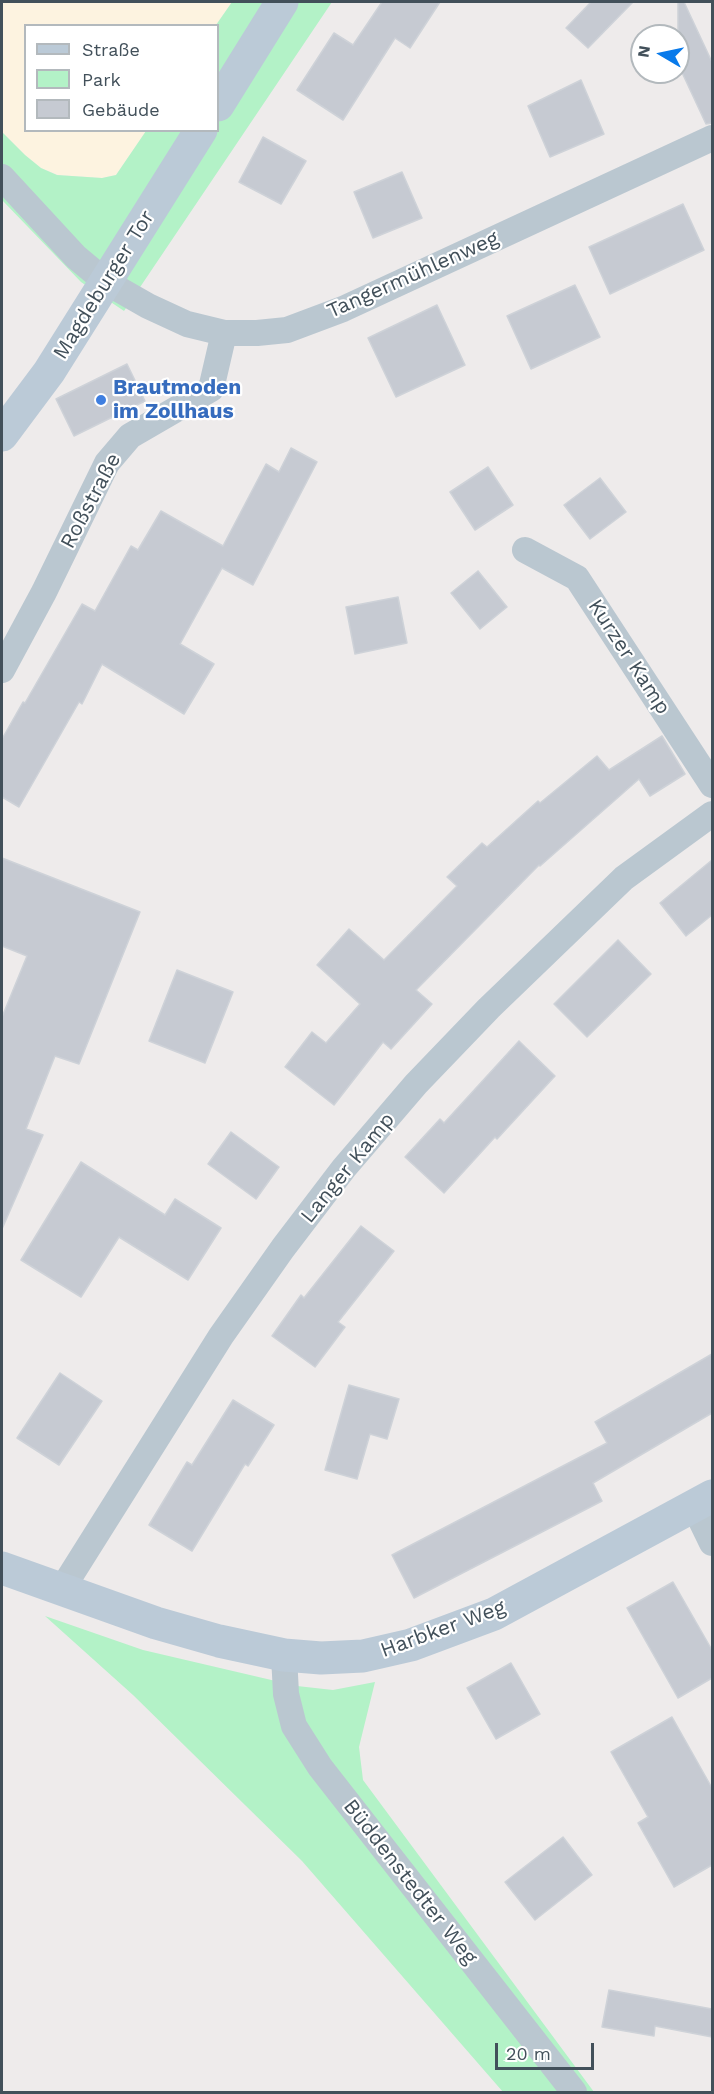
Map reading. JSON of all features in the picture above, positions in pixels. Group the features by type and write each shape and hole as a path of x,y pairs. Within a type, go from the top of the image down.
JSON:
{"main road":[{"path":"219,103 282,2"},
{"name":"Magdeburger Tor","path":"2,435 49,372 200,132"},
{"name":"Harbker Weg","path":"2,1568 156,1623 219,1641 284,1655 321,1658 363,1656 411,1645 494,1614 703,1501"}],"street":[{"name":"Tangermühlenweg","path":"2,177 76,257 106,282 148,306 187,324 224,333 257,333 287,330 343,309 712,138"},
{"name":"Roßstraße","path":"2,670 44,592 107,463 130,436 211,389 224,333"},
{"name":"Kurzer Kamp","path":"525,550 576,578 712,785"},
{"name":"Langer Kamp","path":"62,1589 221,1336 283,1248 344,1168 416,1084 489,1008 624,878 712,814"},
{"name":"Harbker Weg","path":"703,1501 712,1543"},
{"name":"Büddenstedter Weg","path":"284,1655 286,1694 294,1726 320,1767 574,2092"}],"shaded area":[{"path":"2,2 232,2 217,24 24,24 24,132 145,132 116,175 102,178 58,175 41,168 2,132"}],"green space":[{"path":"232,2 332,2 124,311 81,282 2,200 2,132 41,168 57,175 102,178 116,175 145,132 219,132 219,24 217,24"},
{"path":"45,1616 143,1650 297,1686 333,1690 375,1682 359,1747 363,1780 594,2092 503,2092 302,1861 133,1695"}],"building":[{"path":"382,2 440,2 410,48 395,38 343,120 297,90 334,33 353,45"},
{"path":"591,2 633,2 588,48 566,28"},
{"path":"678,2 684,2 712,62 712,123 706,124 687,84 690,84 690,24 678,24"},
{"path":"581,80 604,134 550,157 528,106"},
{"path":"263,137 306,161 281,204 239,182"},
{"path":"402,172 422,218 373,238 354,192"},
{"path":"683,204 704,250 610,294 589,247"},
{"path":"575,285 600,337 531,369 507,316"},
{"path":"437,305 465,365 396,397 368,338"},
{"name":"Brautmoden im Zollhaus","path":"127,364 145,401 74,436 56,399"},
{"path":"291,448 317,462 253,585 222,568 180,644 214,664 184,714 102,664 82,704 79,702 19,807 2,797 2,739 82,604 95,611 131,546 138,550 161,511 223,546 266,464 279,472"},
{"path":"488,467 513,505 475,530 450,492"},
{"path":"600,478 626,512 590,539 564,505"},
{"path":"478,571 507,607 480,629 451,593"},
{"path":"398,597 407,643 355,654 346,607"},
{"path":"662,736 685,774 650,796 639,779 539,865 416,990 432,1004 391,1049 383,1042 334,1105 285,1067 312,1032 326,1043 360,1004 317,965 349,929 384,960 457,886 447,877 482,843 487,847 538,801 540,803 597,756 609,770"},
{"path":"2,858 140,912 79,1064 55,1056 26,1129 43,1135 2,1229 2,1017 27,956 2,946"},
{"path":"712,860 712,915 686,936 660,903"},
{"path":"618,940 651,974 587,1037 554,1004"},
{"path":"177,970 233,992 205,1063 149,1041"},
{"path":"519,1041 555,1076 444,1193 405,1157 440,1119 444,1123"},
{"path":"231,1132 279,1167 256,1199 208,1164"},
{"path":"81,1162 165,1215 175,1199 221,1228 188,1280 119,1237 81,1297 21,1260"},
{"path":"361,1226 394,1251 338,1322 345,1327 315,1367 272,1336 301,1295 304,1298"},
{"path":"712,1354 712,1413 593,1483 602,1501 414,1598 392,1555 607,1443 595,1422"},
{"path":"60,1373 102,1401 59,1465 17,1438"},
{"path":"349,1385 399,1399 387,1439 370,1434 357,1479 325,1470"},
{"path":"233,1400 274,1425 248,1466 245,1464 192,1551 149,1525 187,1462 192,1465"},
{"path":"673,1582 712,1650 712,1678 678,1698 627,1608"},
{"path":"511,1663 540,1714 496,1739 467,1688"},
{"path":"672,1717 712,1788 712,1865 674,1887 638,1823 648,1817 611,1752"},
{"path":"563,1837 592,1875 535,1920 505,1882"},
{"path":"609,1990 712,2009 712,2037 655,2026 654,2036 602,2027"}],"place":[{"name":"Brautmoden im Zollhaus","path":"101,400"}]}
